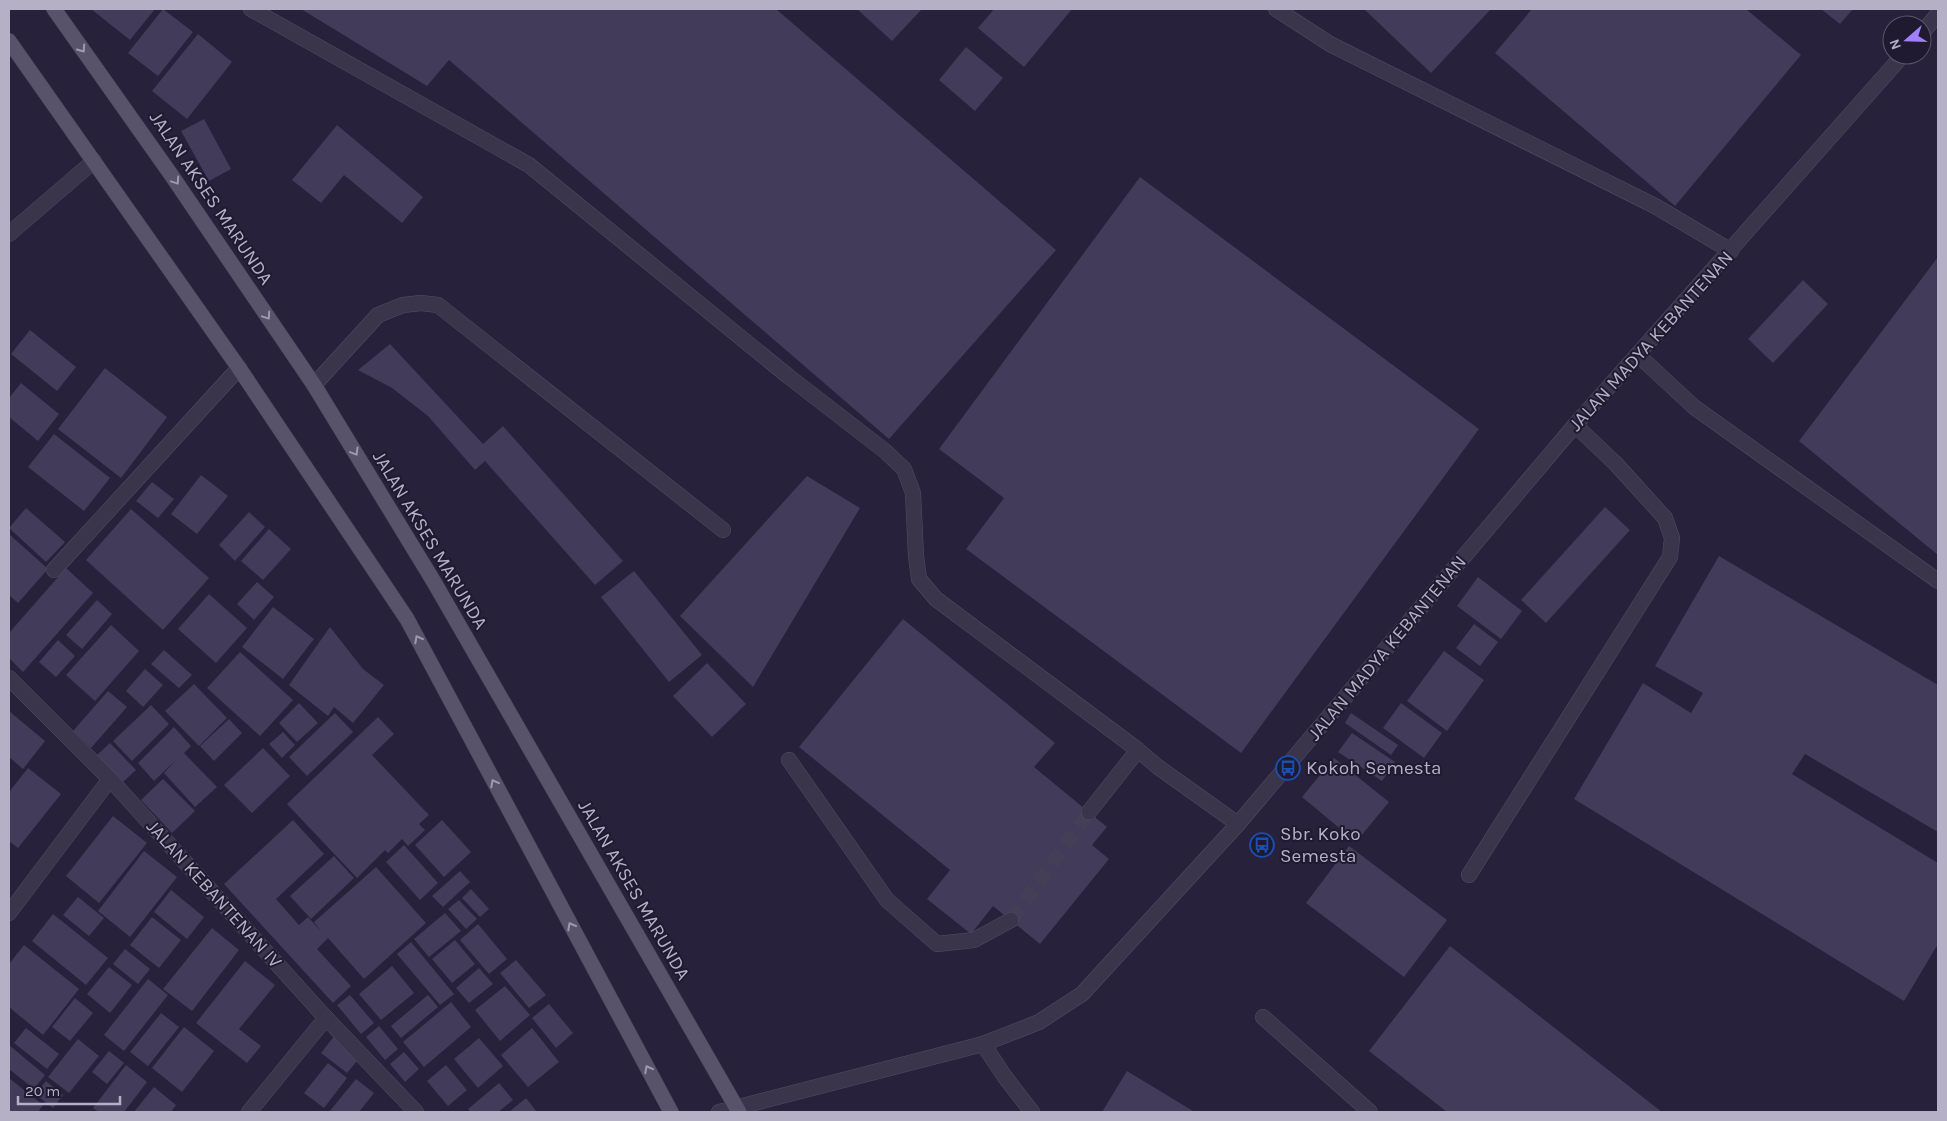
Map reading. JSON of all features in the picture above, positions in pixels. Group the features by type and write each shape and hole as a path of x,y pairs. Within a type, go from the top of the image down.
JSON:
{"main road":[{"name":"JALAN AKSES MARUNDA","path":"54,9 172,176 314,385 434,582 738,1110"},
{"path":"9,41 239,368 407,619 671,1112"}],"street":[{"path":"251,9 529,165 788,376 885,451 904,469 913,493 919,579 936,599 1158,767 1238,824"},
{"path":"1276,9 1330,44 1655,206 1731,251"},
{"name":"JALAN MADYA KEBANTENAN","path":"719,1112 738,1110 983,1044 1039,1022 1082,994 1238,824 1575,425 1894,65"},
{"path":"9,234 94,162"},
{"path":"314,385 378,315 403,305 421,303 438,306 723,530"},
{"path":"1638,355 1694,407 1938,581"},
{"path":"54,570 239,368"},
{"path":"1470,875 1670,557 1672,538 1666,518 1616,464 1575,425"},
{"name":"JALAN KEBANTENAN IV","path":"9,678 110,779 326,1018 416,1112"},
{"path":"1090,812 1138,750"},
{"path":"789,760 887,900 937,944 974,940 1011,920"},
{"path":"9,913 110,779"},
{"path":"1262,1017 1370,1112"},
{"path":"249,1112 326,1018"},
{"path":"983,1044 1032,1112"}],"building":[{"path":"91,9 155,9 130,40"},
{"path":"163,9 193,32 158,76 128,53"},
{"path":"301,9 776,9 1056,250 889,439 449,60 427,86"},
{"path":"857,9 922,9 892,41"},
{"path":"994,9 1072,9 1024,67 978,28"},
{"path":"1364,9 1491,9 1431,73"},
{"path":"1532,9 1746,9 1801,55 1675,206 1495,53"},
{"path":"1821,9 1853,9 1840,24"},
{"path":"198,34 232,62 187,119 152,91"},
{"path":"966,47 1003,78 975,111 939,80"},
{"path":"204,119 231,169 209,181 181,131"},
{"path":"337,125 423,197 402,223 344,175 321,203 292,180"},
{"path":"1140,177 1479,429 1241,753 966,549 1004,498 939,449"},
{"path":"1938,257 1938,555 1799,441"},
{"path":"1803,280 1828,304 1773,363 1748,339"},
{"path":"30,330 76,367 57,391 11,354"},
{"path":"390,344 483,444 503,426 623,561 595,585 485,461 475,470 428,416 392,388 358,370"},
{"path":"105,368 167,417 121,478 58,429"},
{"path":"21,383 59,414 38,441 9,417 9,398"},
{"path":"54,434 110,478 84,511 28,467"},
{"path":"201,475 228,496 197,534 171,514"},
{"path":"807,476 860,508 753,687 680,616"},
{"path":"152,482 174,499 158,518 136,501"},
{"path":"1605,507 1630,530 1546,623 1521,600"},
{"path":"26,508 65,542 46,562 9,528"},
{"path":"131,509 209,578 163,630 86,560"},
{"path":"249,512 265,527 235,561 219,545"},
{"path":"269,529 291,549 263,580 241,561"},
{"path":"9,534 48,569 18,603 9,595"},
{"path":"1719,556 1938,685 1938,832 1805,754 1792,774 1938,863 1938,944 1904,1001 1574,799 1643,683 1691,713 1703,693 1655,666"},
{"path":"66,568 93,593 23,672 9,658 9,633"},
{"path":"634,571 702,655 669,682 601,597"},
{"path":"1478,577 1522,611 1501,639 1457,606"},
{"path":"257,582 274,597 254,620 237,604"},
{"path":"209,594 247,628 216,663 178,629"},
{"path":"97,600 112,614 82,649 66,635"},
{"path":"273,607 314,639 283,679 242,647"},
{"path":"903,619 1055,743 1034,767 1107,827 1092,845 1109,859 1040,944 993,906 971,934 927,899 950,870 799,747"},
{"path":"1474,624 1498,642 1480,666 1456,648"},
{"path":"111,625 139,651 95,701 66,675"},
{"path":"330,627 363,669 384,685 353,723 334,707 328,716 289,685"},
{"path":"58,640 75,656 56,677 39,662"},
{"path":"164,650 192,675 179,688 151,664"},
{"path":"1444,651 1484,680 1447,731 1407,701"},
{"path":"240,652 293,700 260,736 207,688"},
{"path":"707,663 746,704 712,737 673,696"},
{"path":"145,669 163,685 143,707 126,691"},
{"path":"194,684 227,718 199,746 165,711"},
{"path":"108,691 127,707 91,748 73,731"},
{"path":"299,703 318,723 297,742 279,723"},
{"path":"1401,703 1442,733 1424,758 1383,728"},
{"path":"151,705 169,724 132,761 113,741"},
{"path":"9,711 45,741 23,769 9,757"},
{"path":"335,713 353,732 307,776 289,757"},
{"path":"1351,713 1398,745 1391,755 1345,723"},
{"path":"378,717 394,734 372,755 429,815 419,824 425,830 408,846 402,839 388,853 385,850 357,878 287,804"},
{"path":"229,719 242,733 214,761 200,746"},
{"path":"174,727 191,746 184,753 217,787 195,807 164,773 176,760 154,781 138,763"},
{"path":"283,732 295,745 282,758 269,744"},
{"path":"1352,733 1395,762 1382,781 1338,752"},
{"path":"110,743 136,770 123,782 97,755"},
{"path":"263,748 290,776 252,813 224,785"},
{"path":"1334,758 1389,802 1356,842 1302,797"},
{"path":"28,768 61,794 18,848 9,841 9,792"},
{"path":"163,779 195,811 172,833 141,800"},
{"path":"113,816 147,843 99,903 66,876"},
{"path":"293,820 324,854 276,899 299,925 308,917 321,931 314,922 376,867 426,923 364,979 328,938 317,949 351,986 333,1003 224,884"},
{"path":"442,820 471,852 444,877 415,845"},
{"path":"404,845 438,883 420,900 386,862"},
{"path":"1349,846 1447,920 1404,977 1306,903"},
{"path":"144,851 177,877 130,937 98,911"},
{"path":"334,856 354,878 311,919 290,896"},
{"path":"460,871 470,882 443,907 432,896"},
{"path":"471,889 489,909 480,917 462,898"},
{"path":"171,890 204,917 187,939 154,912"},
{"path":"78,897 104,918 89,936 63,915"},
{"path":"459,900 477,919 466,929 448,909"},
{"path":"445,913 461,931 429,957 414,939"},
{"path":"53,914 108,958 86,985 32,941"},
{"path":"152,917 181,940 159,968 130,945"},
{"path":"478,924 507,959 489,974 460,940"},
{"path":"212,928 239,950 192,1011 163,989"},
{"path":"455,940 475,964 452,983 432,959"},
{"path":"411,942 454,994 440,1005 397,954"},
{"path":"24,945 79,989 43,1035 9,1007 9,964"},
{"path":"1450,946 1662,1112 1447,1112 1369,1051"},
{"path":"125,949 150,969 138,984 113,964"},
{"path":"516,960 546,995 529,1008 500,973"},
{"path":"245,961 275,985 239,1029 261,1046 247,1063 196,1023"},
{"path":"392,966 414,993 381,1020 359,994"},
{"path":"109,967 132,985 110,1013 87,994"},
{"path":"479,968 493,984 469,1003 456,988"},
{"path":"148,979 168,995 124,1051 104,1035"},
{"path":"505,986 530,1015 500,1041 475,1010"},
{"path":"350,995 374,1023 361,1034 337,1005"},
{"path":"428,995 438,1007 401,1038 391,1026"},
{"path":"75,998 93,1013 70,1041 52,1027"},
{"path":"451,1002 471,1027 424,1067 403,1042"},
{"path":"549,1004 573,1033 556,1048 532,1018"},
{"path":"161,1013 179,1027 148,1066 130,1052"},
{"path":"379,1026 398,1049 385,1060 366,1037"},
{"path":"184,1027 214,1051 182,1092 152,1068"},
{"path":"26,1028 59,1054 47,1069 14,1043"},
{"path":"532,1028 559,1062 528,1087 501,1055"},
{"path":"335,1035 361,1056 347,1073 321,1053"},
{"path":"479,1038 503,1066 478,1088 454,1059"},
{"path":"78,1039 99,1056 69,1093 48,1077"},
{"path":"9,1045 45,1075 34,1089 9,1069"},
{"path":"109,1051 124,1063 107,1084 92,1072"},
{"path":"404,1052 419,1069 405,1082 390,1064"},
{"path":"328,1063 347,1078 324,1108 304,1093"},
{"path":"126,1065 147,1082 124,1112 99,1112 93,1108"},
{"path":"446,1065 467,1090 448,1106 427,1081"},
{"path":"1127,1071 1193,1111 1102,1112"},
{"path":"9,1078 43,1105 38,1112 9,1112"},
{"path":"356,1079 374,1093 359,1112 329,1112"},
{"path":"46,1081 63,1095 53,1108 35,1094"},
{"path":"499,1083 513,1100 498,1112 471,1112 468,1109"},
{"path":"154,1087 176,1105 171,1112 134,1112"},
{"path":"526,1098 537,1112 509,1112"}],"tunnel":[{"path":"1011,920 1089,812"}],"place":[{"name":"Kokoh Semesta","path":"1288,768"},
{"name":"Sbr. Koko Semesta","path":"1262,845"}]}
